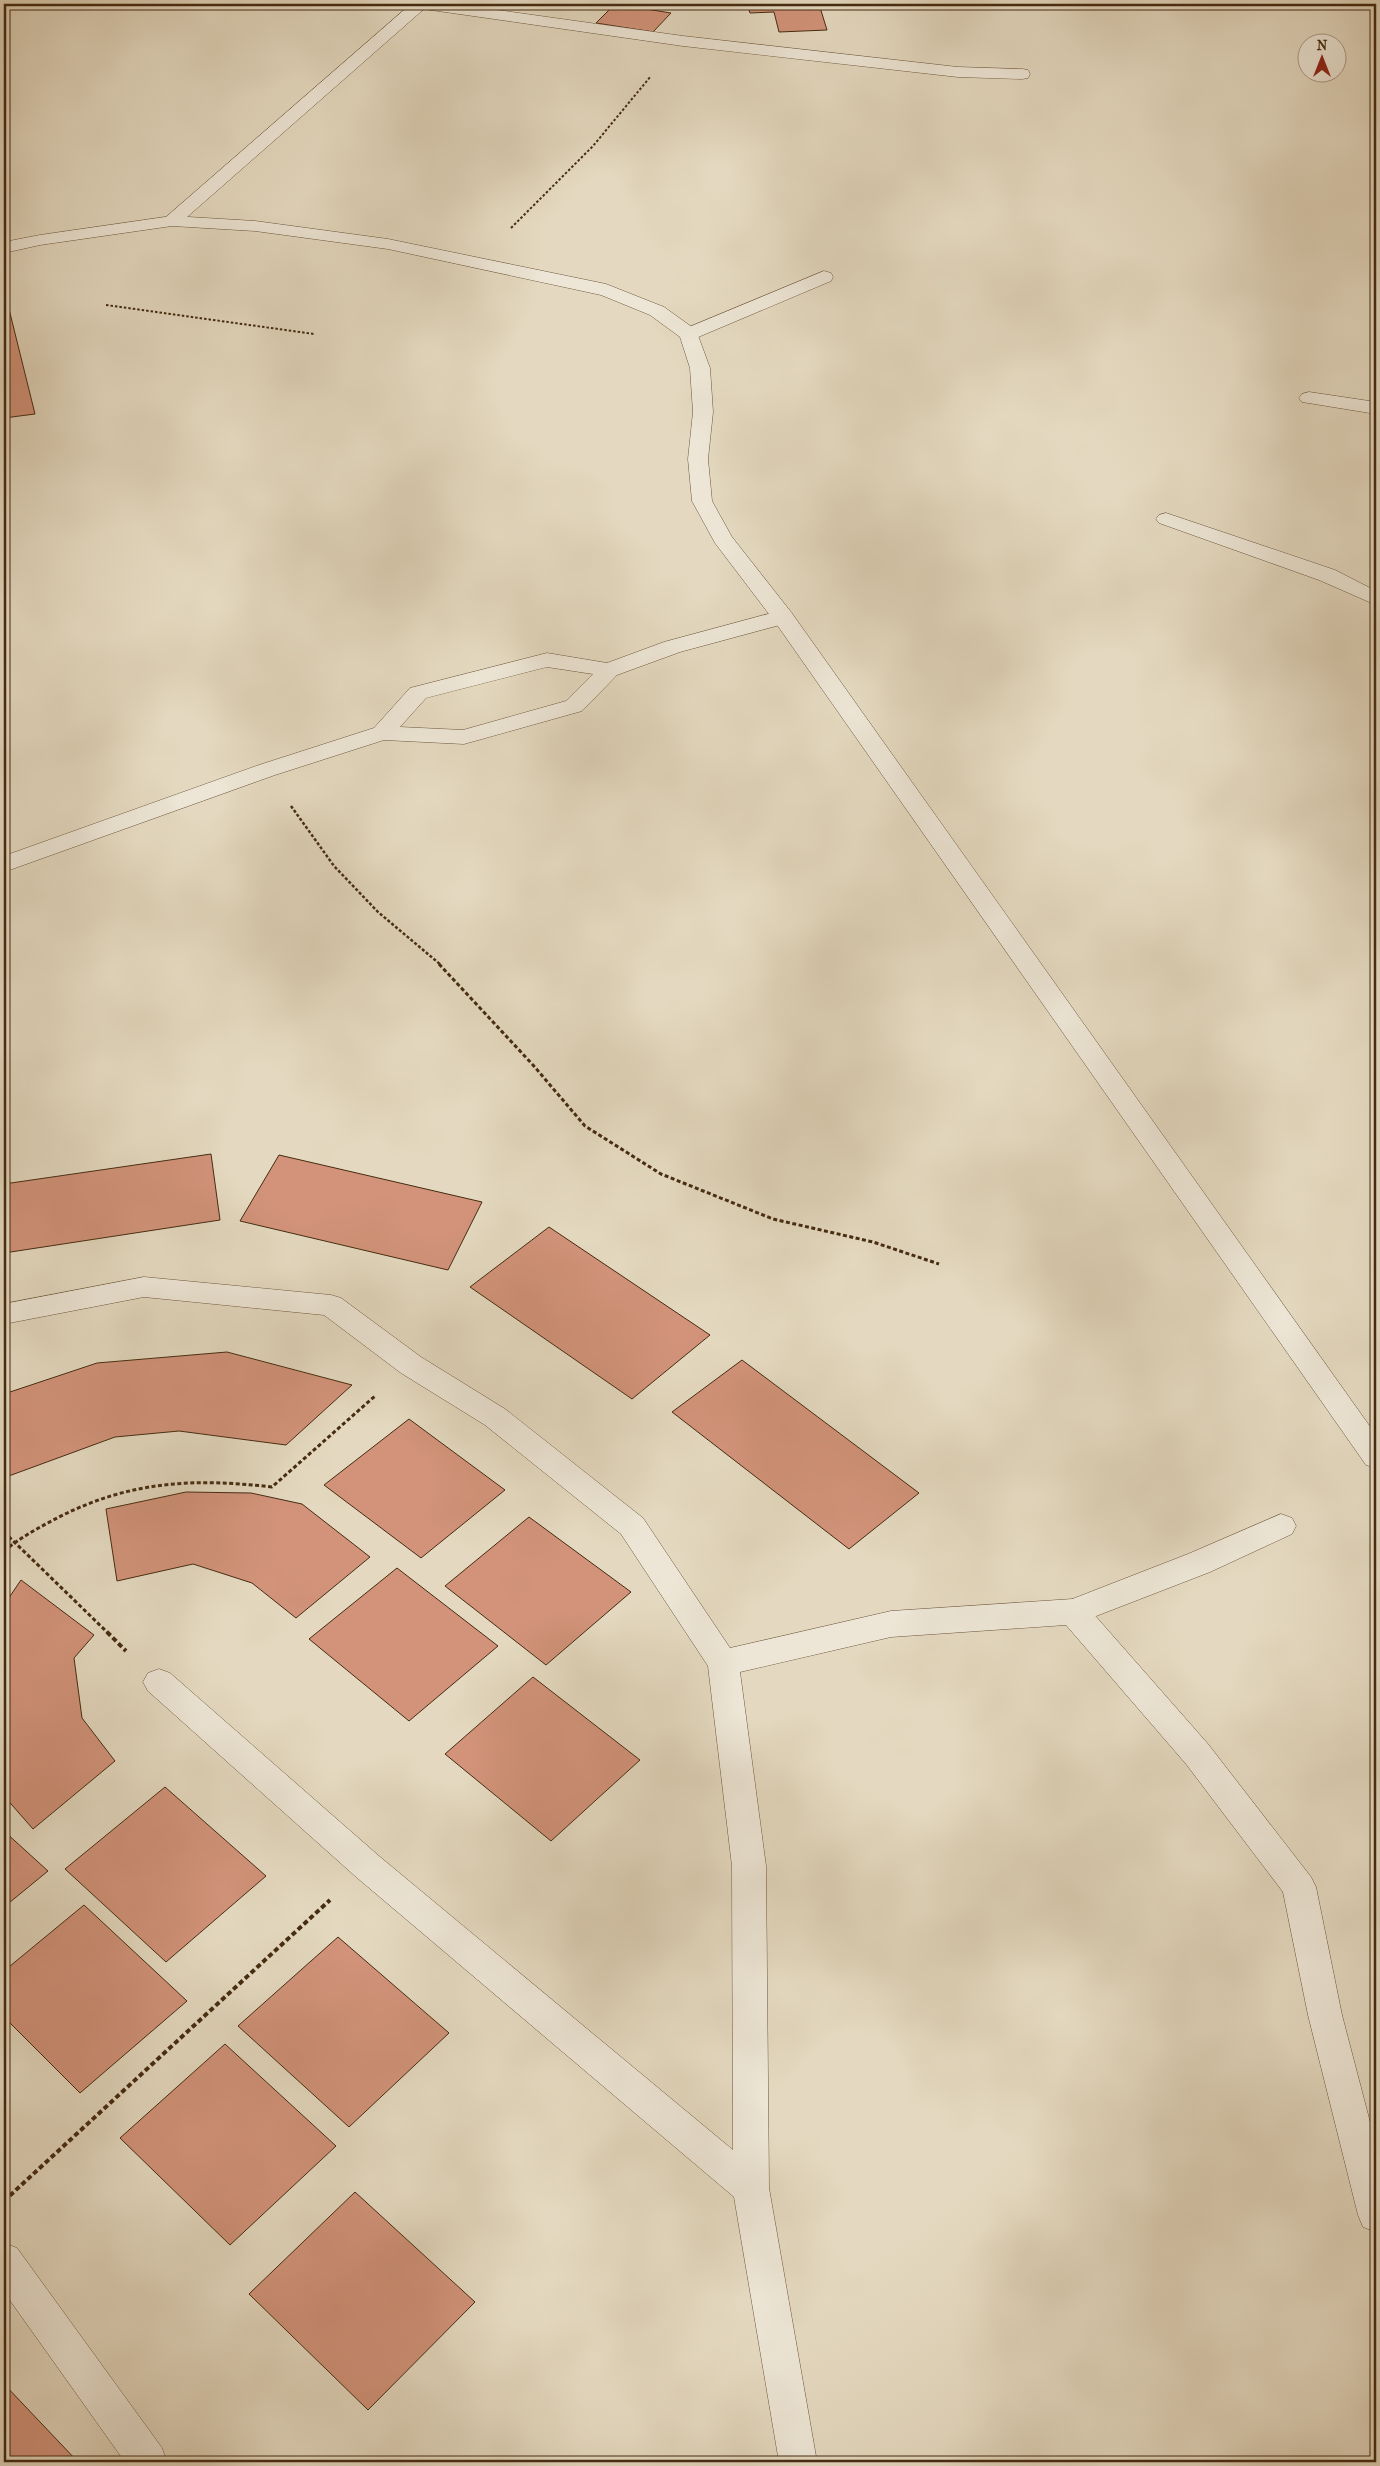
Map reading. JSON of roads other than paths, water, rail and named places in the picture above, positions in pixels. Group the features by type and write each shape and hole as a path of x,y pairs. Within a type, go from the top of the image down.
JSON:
{"street":[{"path":"172,221 421,4 683,41 958,72 1022,74"},
{"path":"4,248 40,240 172,221 256,226 388,244 606,290 657,311 688,334 700,368 703,412 698,460 702,501 722,539 783,617 1375,1452"},
{"path":"688,334 824,277"},
{"path":"1309,398 1376,408"},
{"path":"1166,519 1326,575 1376,599"},
{"path":"4,864 267,770 382,733 464,737 574,706 609,670 672,647 783,617"},
{"path":"382,733 418,693 547,660 609,670"},
{"path":"4,1314 144,1287 331,1305 411,1364 495,1417 632,1526 723,1663 748,1866 751,2188 798,2462"},
{"path":"723,1663 891,1624 1074,1612 1199,1563 1280,1526"},
{"path":"1074,1612 1197,1754 1300,1887 1325,2015 1376,2215"},
{"path":"159,1682 367,1866 751,2188"},
{"path":"4,2260 148,2462"}]}
